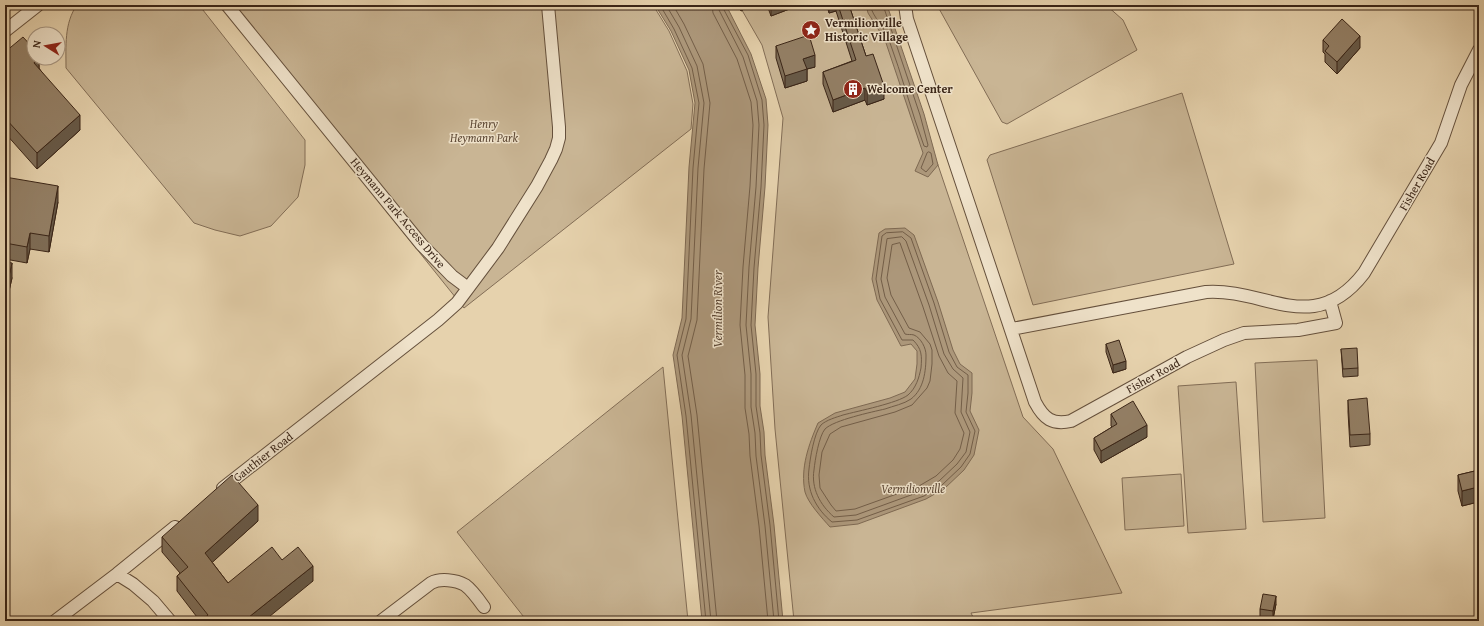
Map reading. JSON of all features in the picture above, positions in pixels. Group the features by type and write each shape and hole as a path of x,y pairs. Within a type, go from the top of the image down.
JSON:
{"street":[{"path":"5,31 38,5"},
{"name":"Heymann Park Access Drive","path":"228,5 421,244 452,276 468,288"},
{"path":"468,288 498,248 537,186 556,148 559,138 548,5"},
{"name":"Fisher Road","path":"905,5 907,19 1012,329 1035,402 1048,419 1060,423 1071,421 1187,357 1224,340 1244,333 1298,330 1336,323 1330,301"},
{"name":"Fisher Road","path":"1012,329 1206,292 1234,294 1274,304 1297,307 1312,306 1330,301 1349,290 1364,273 1441,143 1461,85 1479,50"},
{"name":"Gauthier Road","path":"216,494 438,320 457,303 468,288"},
{"path":"55,621 117,574 185,519"},
{"path":"117,574 133,584 153,601 170,621"},
{"path":"382,621 435,580 444,580 464,585 484,607"}],"green space":[{"path":"77,5 199,5 305,140 305,165 298,197 271,226 240,236 194,223 66,68 68,27"},
{"name":"Henry Heymann Park","path":"221,5 653,5 669,31 687,71 693,104 691,129 464,308"},
{"name":"Vermilionville","path":"739,5 886,5 901,88 938,165 1023,417 1053,449 1122,593 971,613 975,621 794,621 775,429 768,317 783,118 762,45"},
{"path":"937,5 1106,5 1123,20 1137,50 1007,124 1002,122"},
{"path":"1182,93 1234,264 1033,305 987,160 990,155"},
{"path":"1317,360 1325,518 1263,522 1255,363"},
{"path":"663,367 688,621 527,621 457,532"},
{"path":"1236,382 1246,529 1188,533 1178,386"},
{"path":"1181,474 1184,526 1125,530 1122,478"}],"water":[{"name":"Vermilion River","path":"655,5 726,5 751,54 766,99 768,125 765,187 755,325 760,374 760,406 774,525 783,621 702,621 682,416 673,355 682,318 689,167 695,103 689,70 671,31"},
{"path":"866,5 887,5 924,114 938,165 928,177 915,171 923,153 885,40 868,13"},
{"path":"905,228 914,235 938,302 953,350 960,364 972,373 970,411 979,430 974,455 964,470 945,488 926,499 858,524 830,527 809,501 805,492 804,474 806,456 818,423 835,413 890,398 905,392 915,379 917,351 911,344 901,346 877,300 872,279 879,233 885,229"}],"building":[{"path":"838,5 849,5 866,56 873,54 884,86 867,92 865,88 833,100 823,72 856,60"},
{"path":"1342,19 1360,36 1337,62 1325,51 1329,46 1323,40"},
{"path":"809,35 815,55 803,59 807,69 785,76 776,46"},
{"path":"23,37 26,40 26,66 37,66 80,115 37,153 5,118 5,52"},
{"path":"5,177 58,186 49,236 30,233 27,247 5,243"},
{"path":"5,262 12,263 9,276 5,275"},
{"path":"1119,340 1126,361 1113,365 1106,344"},
{"path":"1357,348 1358,368 1343,369 1341,349"},
{"path":"1367,398 1370,434 1350,435 1348,400"},
{"path":"1133,401 1147,425 1101,451 1094,438 1117,424 1111,414"},
{"path":"1479,470 1479,490 1478,487 1462,491 1458,475"},
{"path":"232,475 258,505 205,553 228,583 272,547 282,560 298,547 313,566 244,621 201,621 208,615 177,576 188,567 162,537"},
{"path":"1263,594 1276,596 1273,611 1260,609"}],"place":[{"name":"Vermilionville Historic Village","path":"811,30"},
{"name":"Welcome Center","path":"853,89"}]}
